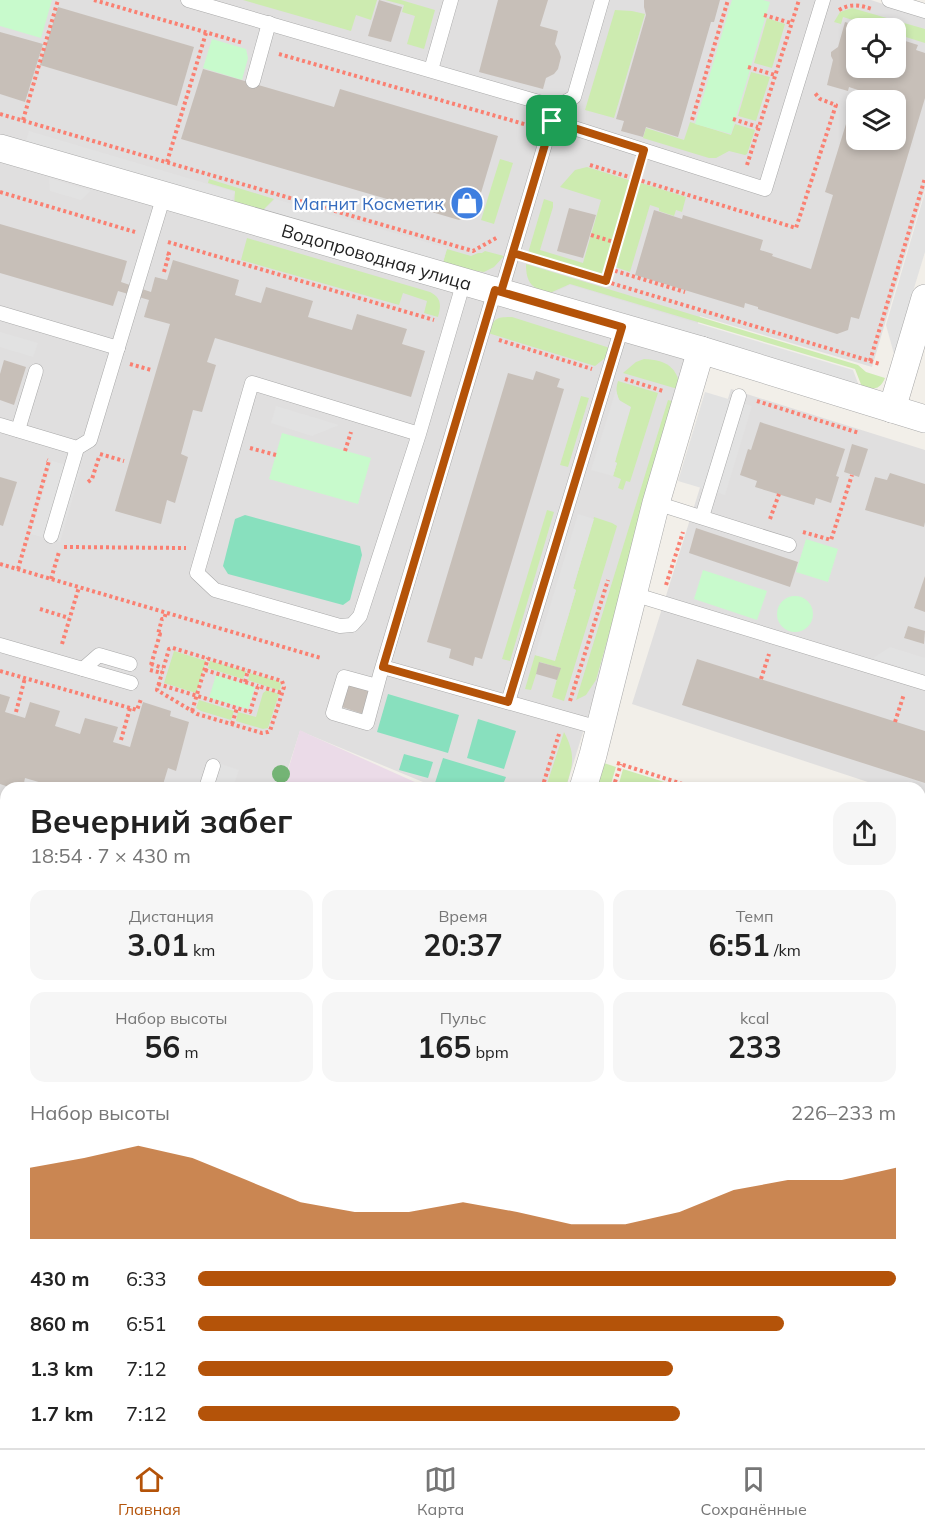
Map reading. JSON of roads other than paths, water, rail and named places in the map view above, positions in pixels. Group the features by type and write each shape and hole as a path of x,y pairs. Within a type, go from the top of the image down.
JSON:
{"street":[{"name":"Водопроводная улица","path":"0,148 622,327 925,419"},
{"path":"892,409 925,298"},
{"path":"585,782 656,503 700,350"}],"lane":[{"path":"188,0 556,107 574,97 602,0"},
{"path":"431,70 451,0"},
{"path":"552,121 765,189 823,0"},
{"path":"889,0 925,11"},
{"path":"253,81 269,23"},
{"path":"377,687 498,291 513,253 556,107"},
{"path":"51,536 77,448 90,440 164,195"},
{"path":"419,434 252,383 197,573 215,590 340,626 352,625 360,616 419,434 464,281"},
{"path":"0,313 118,348"},
{"path":"508,702 622,327"},
{"path":"18,430 36,371"},
{"path":"702,517 739,396"},
{"path":"0,424 77,448"},
{"path":"656,503 789,545"},
{"path":"633,594 925,683"},
{"path":"0,645 137,687"},
{"path":"82,669 99,655 130,664"},
{"path":"383,667 599,728"},
{"path":"208,782 213,766"}],"place":[{"name":"Магнит Косметик","path":"467,203"}]}
